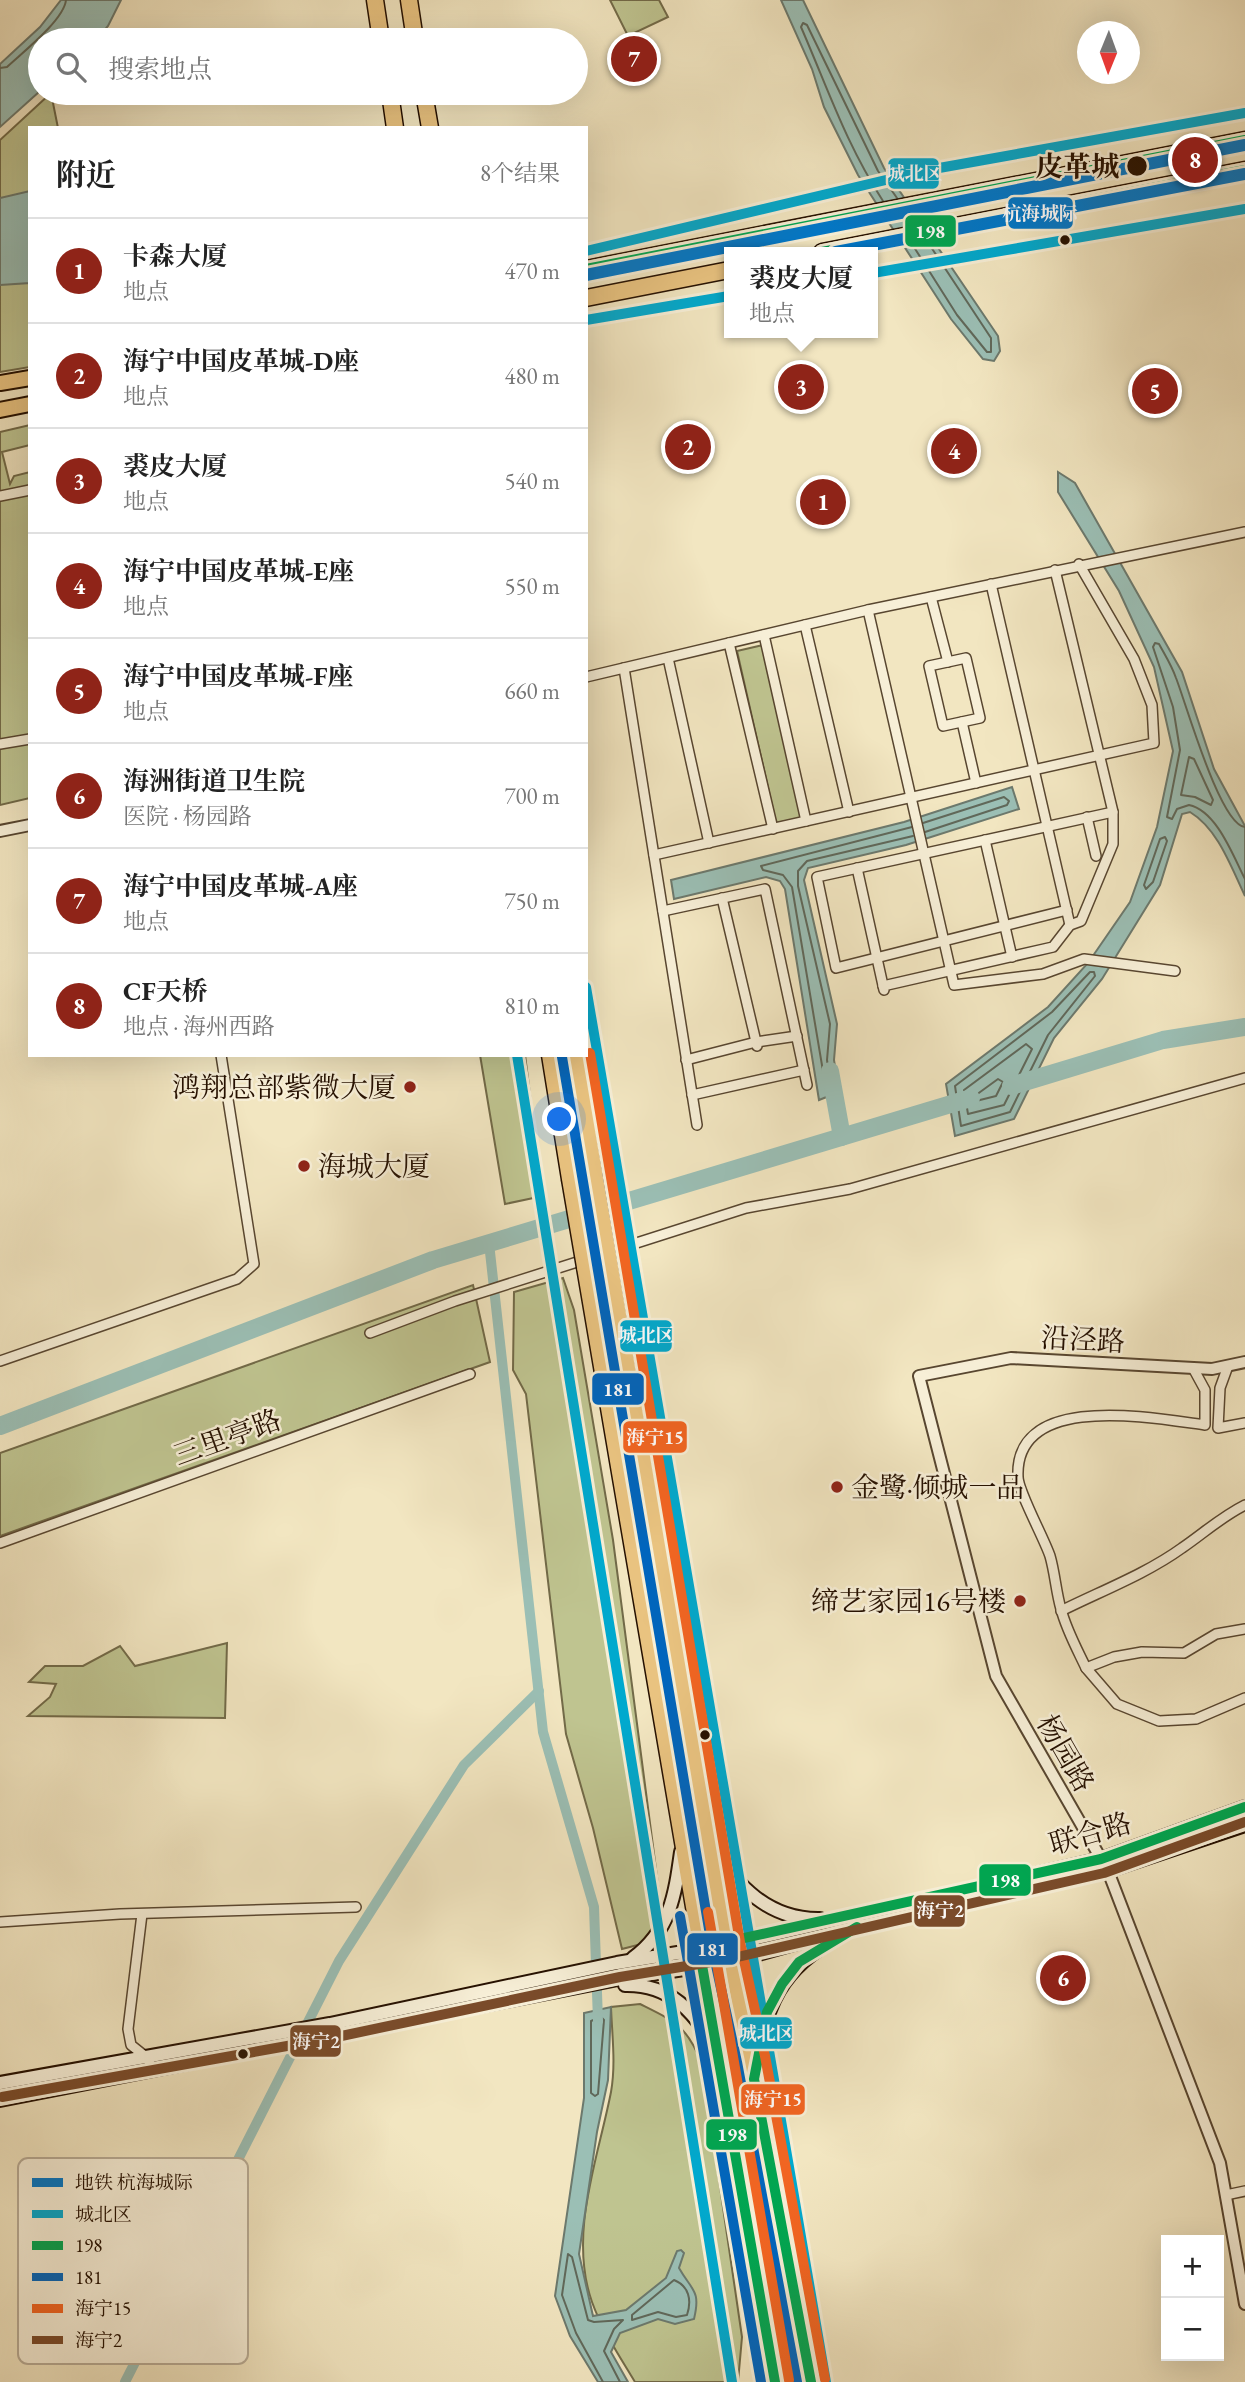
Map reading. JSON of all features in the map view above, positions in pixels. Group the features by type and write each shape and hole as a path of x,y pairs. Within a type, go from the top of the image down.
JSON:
{"highway":[{"path":"375,0 379,28"},
{"path":"408,0 413,28"},
{"path":"392,105 396,126"},
{"path":"426,105 429,126"},
{"path":"588,269 1245,140"},
{"path":"849,247 1245,170"},
{"path":"588,298 724,271"},
{"path":"550,1057 702,1967 775,2382"},
{"path":"576,1057 726,1945 754,2079 810,2382"}],"main road":[{"path":"0,383 28,378"},
{"path":"0,410 28,404"},
{"name":"联合路","path":"330,2030 623,1961 852,1923 1101,1859 1245,1807"},
{"path":"0,2083 280,2033 330,2030 730,1962 852,1923 1108,1871 1245,1825"},
{"path":"623,1961 651,1945 674,1903 682,1844"},
{"path":"709,1844 737,1884 767,1905 787,1916 852,1923"},
{"path":"754,2079 767,2012 782,1984 799,1962 852,1923"},
{"path":"618,1982 641,1984 668,1994 698,2017 717,2051"},
{"path":"0,2100 278,2047 330,2030"}],"street":[{"path":"0,496 28,490"},
{"path":"588,677 868,610 1245,532"},
{"path":"654,855 849,812 912,802 976,783 1154,743 1152,705 1134,659 1083,564"},
{"path":"857,868 884,988 1053,947 1070,925 1081,921 1113,844 1113,812 1055,570"},
{"path":"991,584 1070,925"},
{"path":"931,597 948,662"},
{"path":"868,610 954,985 1043,974 1084,959 1175,971"},
{"path":"805,625 849,812"},
{"path":"764,635 806,821"},
{"path":"729,643 773,829"},
{"path":"668,658 709,843"},
{"path":"966,658 980,718 943,726 929,666 948,662 966,658"},
{"path":"624,668 697,1125"},
{"path":"962,722 976,783"},
{"path":"0,744 28,738"},
{"path":"1066,911 835,968 817,877 1113,812"},
{"path":"1087,817 1096,856"},
{"path":"0,831 28,825"},
{"path":"985,840 1012,957"},
{"path":"663,911 765,889 807,1085"},
{"path":"722,898 757,1044"},
{"path":"686,1060 797,1035"},
{"path":"0,1361 237,1279 254,1264 253,1240 220,1057"},
{"path":"692,1095 804,1070"},
{"path":"370,1333 474,1295 746,1208 850,1189 1245,1078"},
{"name":"沿泾路","path":"919,1376 1011,1358 1193,1368 1245,1362"},
{"path":"1227,1366 1220,1388 1217,1428 1245,1423"},
{"path":"1193,1368 1205,1390 1205,1425 1144,1417 1070,1418 1039,1428 1021,1451 1017,1480 1050,1556 1061,1611 1086,1668 1117,1703 1158,1721 1196,1719 1245,1699"},
{"name":"三里亭路","path":"0,1543 470,1374"},
{"name":"杨园路","path":"919,1376 996,1676 1108,1871 1220,2163 1245,2304"},
{"path":"1061,1611 1153,1566 1182,1548 1223,1516 1245,1505"},
{"path":"1086,1668 1114,1657 1142,1652 1184,1653 1216,1634 1245,1629"},
{"path":"0,1922 356,1907"},
{"path":"142,1914 128,2029 131,2045 146,2057 154,2070"},
{"path":"1226,2195 1245,2191"}],"green space":[{"path":"610,0 659,0 668,17 628,36"},
{"path":"38,105 53,105 58,126 28,126 28,367 0,372 0,140"},
{"path":"28,425 28,446 2,452 10,484 14,476 28,472 28,798 0,805 0,432"},
{"path":"763,645 802,818 776,823 737,651"},
{"path":"480,1057 525,1057 543,1196 505,1204"},
{"path":"563,1278 574,1310 613,1540 665,1938 622,1949 593,1828 566,1734 526,1394 513,1370 514,1292"},
{"path":"473,1285 490,1362 0,1536 0,1453"},
{"path":"227,1643 225,1718 28,1716 50,1697 56,1684 29,1682 45,1666 83,1666 120,1646 135,1666"},
{"path":"640,2004 679,2026 691,2041 702,2064 742,2337 738,2382 635,2382 596,2312 585,2276 584,2223 611,2092 611,2007"},
{"path":"745,2099 797,2382 791,2382"}],"water":[{"path":"61,0 121,0 106,28 40,27"},
{"path":"781,0 803,0 884,168 998,336 1000,351 994,361 983,359 951,319 858,175 824,107 812,69"},
{"path":"28,38 28,102 0,127 0,64"},
{"path":"28,191 28,283 0,285 0,198"},
{"path":"1058,472 1075,483 1182,672 1214,769 1245,826 1245,896 1216,838 1200,819 1190,812 1182,814 1160,885 1102,979 1054,1038 1014,1119 955,1136 946,1084 1048,1007 1088,963 1130,902 1157,827 1173,751 1154,667 1119,591 1058,492"},
{"path":"1012,787 1019,809 906,845 808,868 804,880 837,1024 834,1060 839,1092 819,1100 785,889 780,881 766,877 674,899 671,880 904,822"},
{"path":"611,2007 608,2080 597,2132 579,2254 593,2316 626,2310 666,2278 677,2251 681,2250 684,2253 679,2268 696,2296 694,2319 675,2324 658,2319 620,2333 611,2352 628,2382 598,2382 570,2336 555,2296 584,2098 584,2013"}],"waterway":[{"path":"1011,1086 1163,1040 1245,1027"},
{"path":"830,1071 842,1137"},
{"path":"0,1426 433,1260 971,1098"},
{"path":"489,1243 543,1732 594,1907 598,2021"},
{"path":"239,2158 339,1961 464,1765 539,1691"},
{"path":"125,2382 134,2364"}],"metro line":[{"name":"杭海城际","path":"728,247 1245,145"},
{"name":"杭海城际","path":"862,247 1245,174"},
{"name":"杭海城际","path":"588,275 724,248"}],"transit line":[{"name":"城北区","path":"588,251 928,170 1245,113"},
{"name":"198","path":"588,269 1245,140"},
{"name":"198","path":"848,247 1245,170"},
{"name":"城北区","path":"878,272 1245,209"},
{"name":"城北区","path":"588,320 724,297"},
{"name":"城北区","path":"588,999 826,2382"},
{"name":"海宁15","path":"590,1053 740,1942 765,2056 825,2379"},
{"name":"城北区","path":"517,1057 732,2382"},
{"name":"181","path":"562,1057 712,1947 737,2062 797,2382"},
{"name":"198","path":"775,2382 699,1948 1101,1859 1245,1807"},
{"name":"海宁2","path":"2,2097 332,2038 620,1977 729,1959 1104,1873 1245,1822"},
{"name":"海宁15","path":"708,1912 789,2380"},
{"name":"181","path":"680,1916 761,2382"},
{"name":"198","path":"811,2382 754,2079 767,2012 782,1984 799,1962 857,1927"}],"place":[{"name":"海宁中国皮革城-A座","path":"634,59"},
{"name":"CF天桥","path":"1195,160"},
{"name":"皮革城","path":"1137,166"},
{"name":"裘皮大厦","path":"801,387"},
{"name":"海宁中国皮革城-F座","path":"1155,391"},
{"name":"海宁中国皮革城-D座","path":"688,447"},
{"name":"海宁中国皮革城-E座","path":"954,451"},
{"name":"卡森大厦","path":"823,502"},
{"name":"鸿翔总部紫微大厦","path":"410,1087"},
{"name":"海城大厦","path":"304,1166"},
{"name":"金鹭·倾城一品","path":"837,1487"},
{"name":"缔艺家园16号楼","path":"1020,1601"},
{"name":"海洲街道卫生院","path":"1063,1978"}]}
